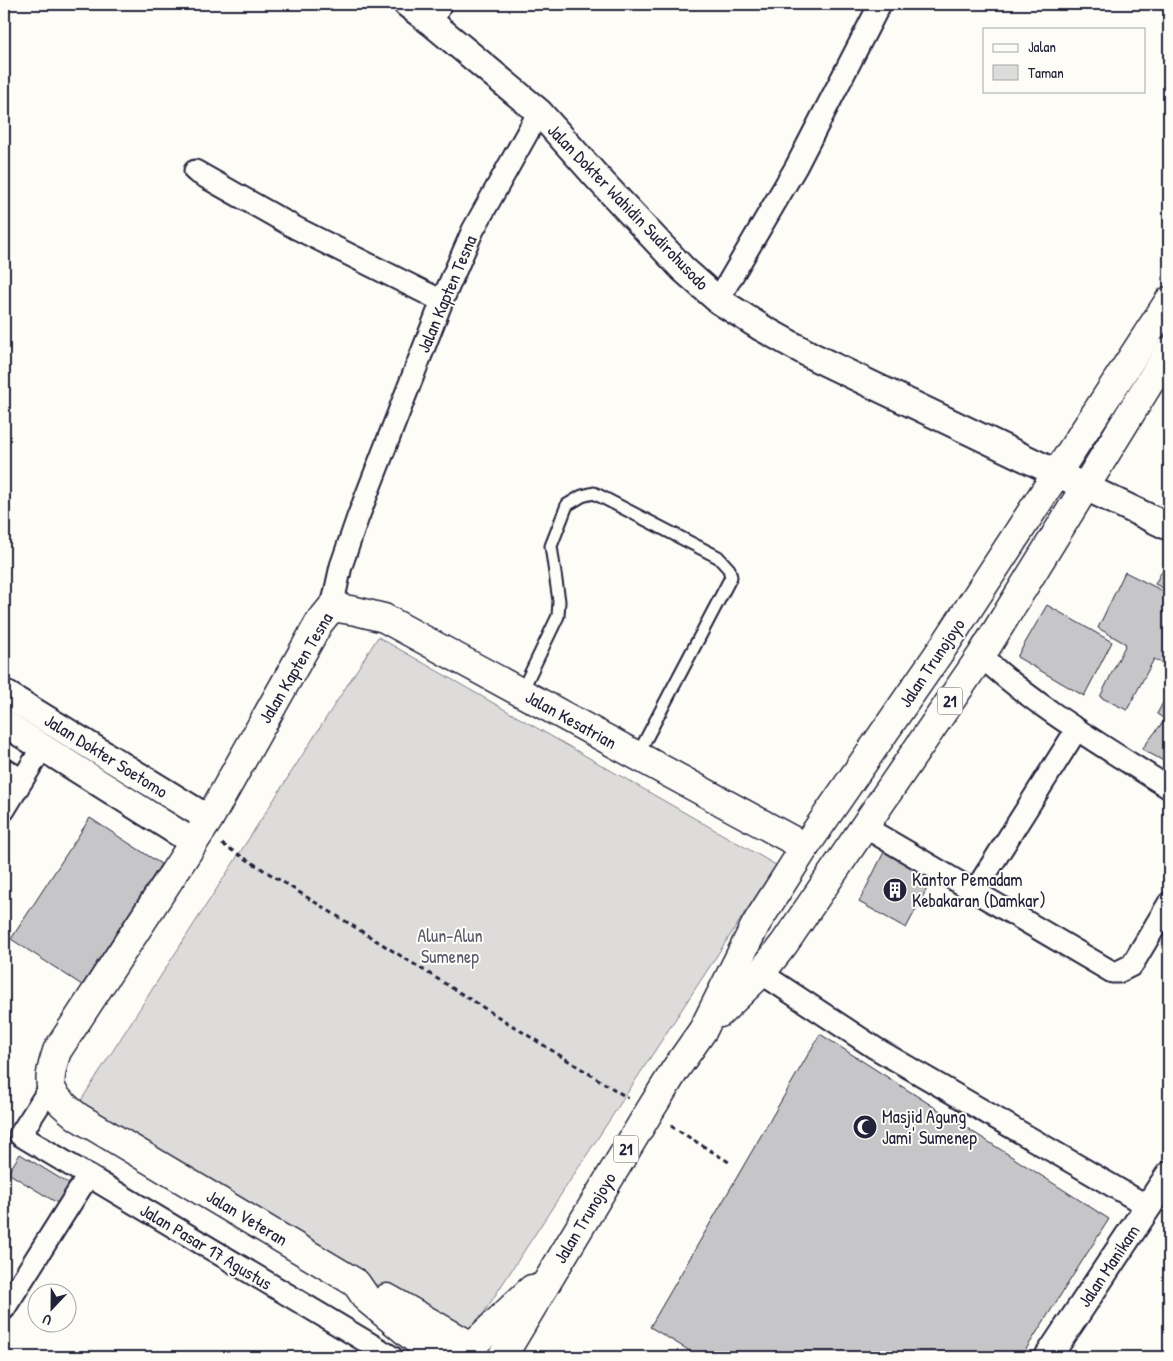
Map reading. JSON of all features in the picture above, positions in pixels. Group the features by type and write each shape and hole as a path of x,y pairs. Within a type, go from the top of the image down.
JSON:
{"highway":[{"name":"Jalan Trunojoyo","path":"502,1357 649,1112 703,1030 756,924 805,847 948,640 1169,301"},
{"name":"Jalan Trunojoyo","path":"703,1030 761,973 784,944 981,656 1166,362"},
{"name":"Jalan Kesatrian","path":"332,607 384,618 805,847"},
{"name":"Jalan Kapten Tesna","path":"50,1088 51,1069 57,1050 201,830 319,623 332,607"},
{"name":"Jalan Veteran","path":"50,1088 58,1100 78,1117 356,1283 367,1299 437,1357"},
{"path":"356,1283 378,1293 464,1342 472,1342 478,1340 554,1270"}],"street":[{"name":"Jalan Dokter Wahidin Sudirohusodo","path":"407,4 436,13 539,112 596,176 683,268 718,300 762,328 814,357 1169,527"},
{"path":"718,300 796,167 880,4"},
{"name":"Jalan Kapten Tesna","path":"332,607 341,566 358,516 442,301 473,230 539,112"},
{"path":"195,171 296,228 442,301"},
{"path":"981,656 1001,674 1077,729 1169,788"},
{"name":"Jalan Dokter Soetomo","path":"4,692 57,726 201,830"},
{"name":"Jalan Dokter Soetomo","path":"4,724 42,748 201,830"},
{"path":"4,810 57,726"},
{"path":"975,891 1077,729"},
{"path":"4,769 22,780"},
{"path":"863,826 1112,972 1118,972 1132,966 1169,903"},
{"path":"761,973 875,1048 1148,1207"},
{"name":"Jalan Pasar 17 Agustus","path":"50,1088 20,1135 392,1357"},
{"name":"Jalan Manikam","path":"1048,1357 1169,1175"},
{"path":"4,1309 88,1176"}],"lane":[{"path":"521,693 558,616 559,601 552,546 567,506 582,496 594,493 718,558 729,569 731,577 636,756"}],"path":[{"path":"201,830 732,1164"}],"green space":[{"name":"Alun-Alun Sumenep","path":"378,637 776,865 466,1340 80,1102"}],"building":[{"path":"1169,558 1169,591 1155,584"},
{"path":"1125,572 1169,594 1169,667 1154,659 1127,710 1100,697 1126,644 1098,628"},
{"path":"1047,605 1112,642 1084,696 1017,657"},
{"path":"1169,691 1169,722 1157,714"},
{"path":"1163,722 1169,726 1169,764 1142,749"},
{"path":"90,818 161,864 82,985 11,939"},
{"name":"Kantor Pemadam Kebakaran (Damkar)","path":"884,852 932,879 906,928 859,902"},
{"name":"Masjid Agung Jami' Sumenep","path":"820,1034 1109,1219 1021,1357 700,1357 650,1327"},
{"path":"20,1154 71,1185 59,1204 8,1173"}],"place":[{"name":"Kantor Pemadam Kebakaran (Damkar)","path":"895,890"},
{"name":"Masjid Agung Jami' Sumenep","path":"865,1127"}]}
